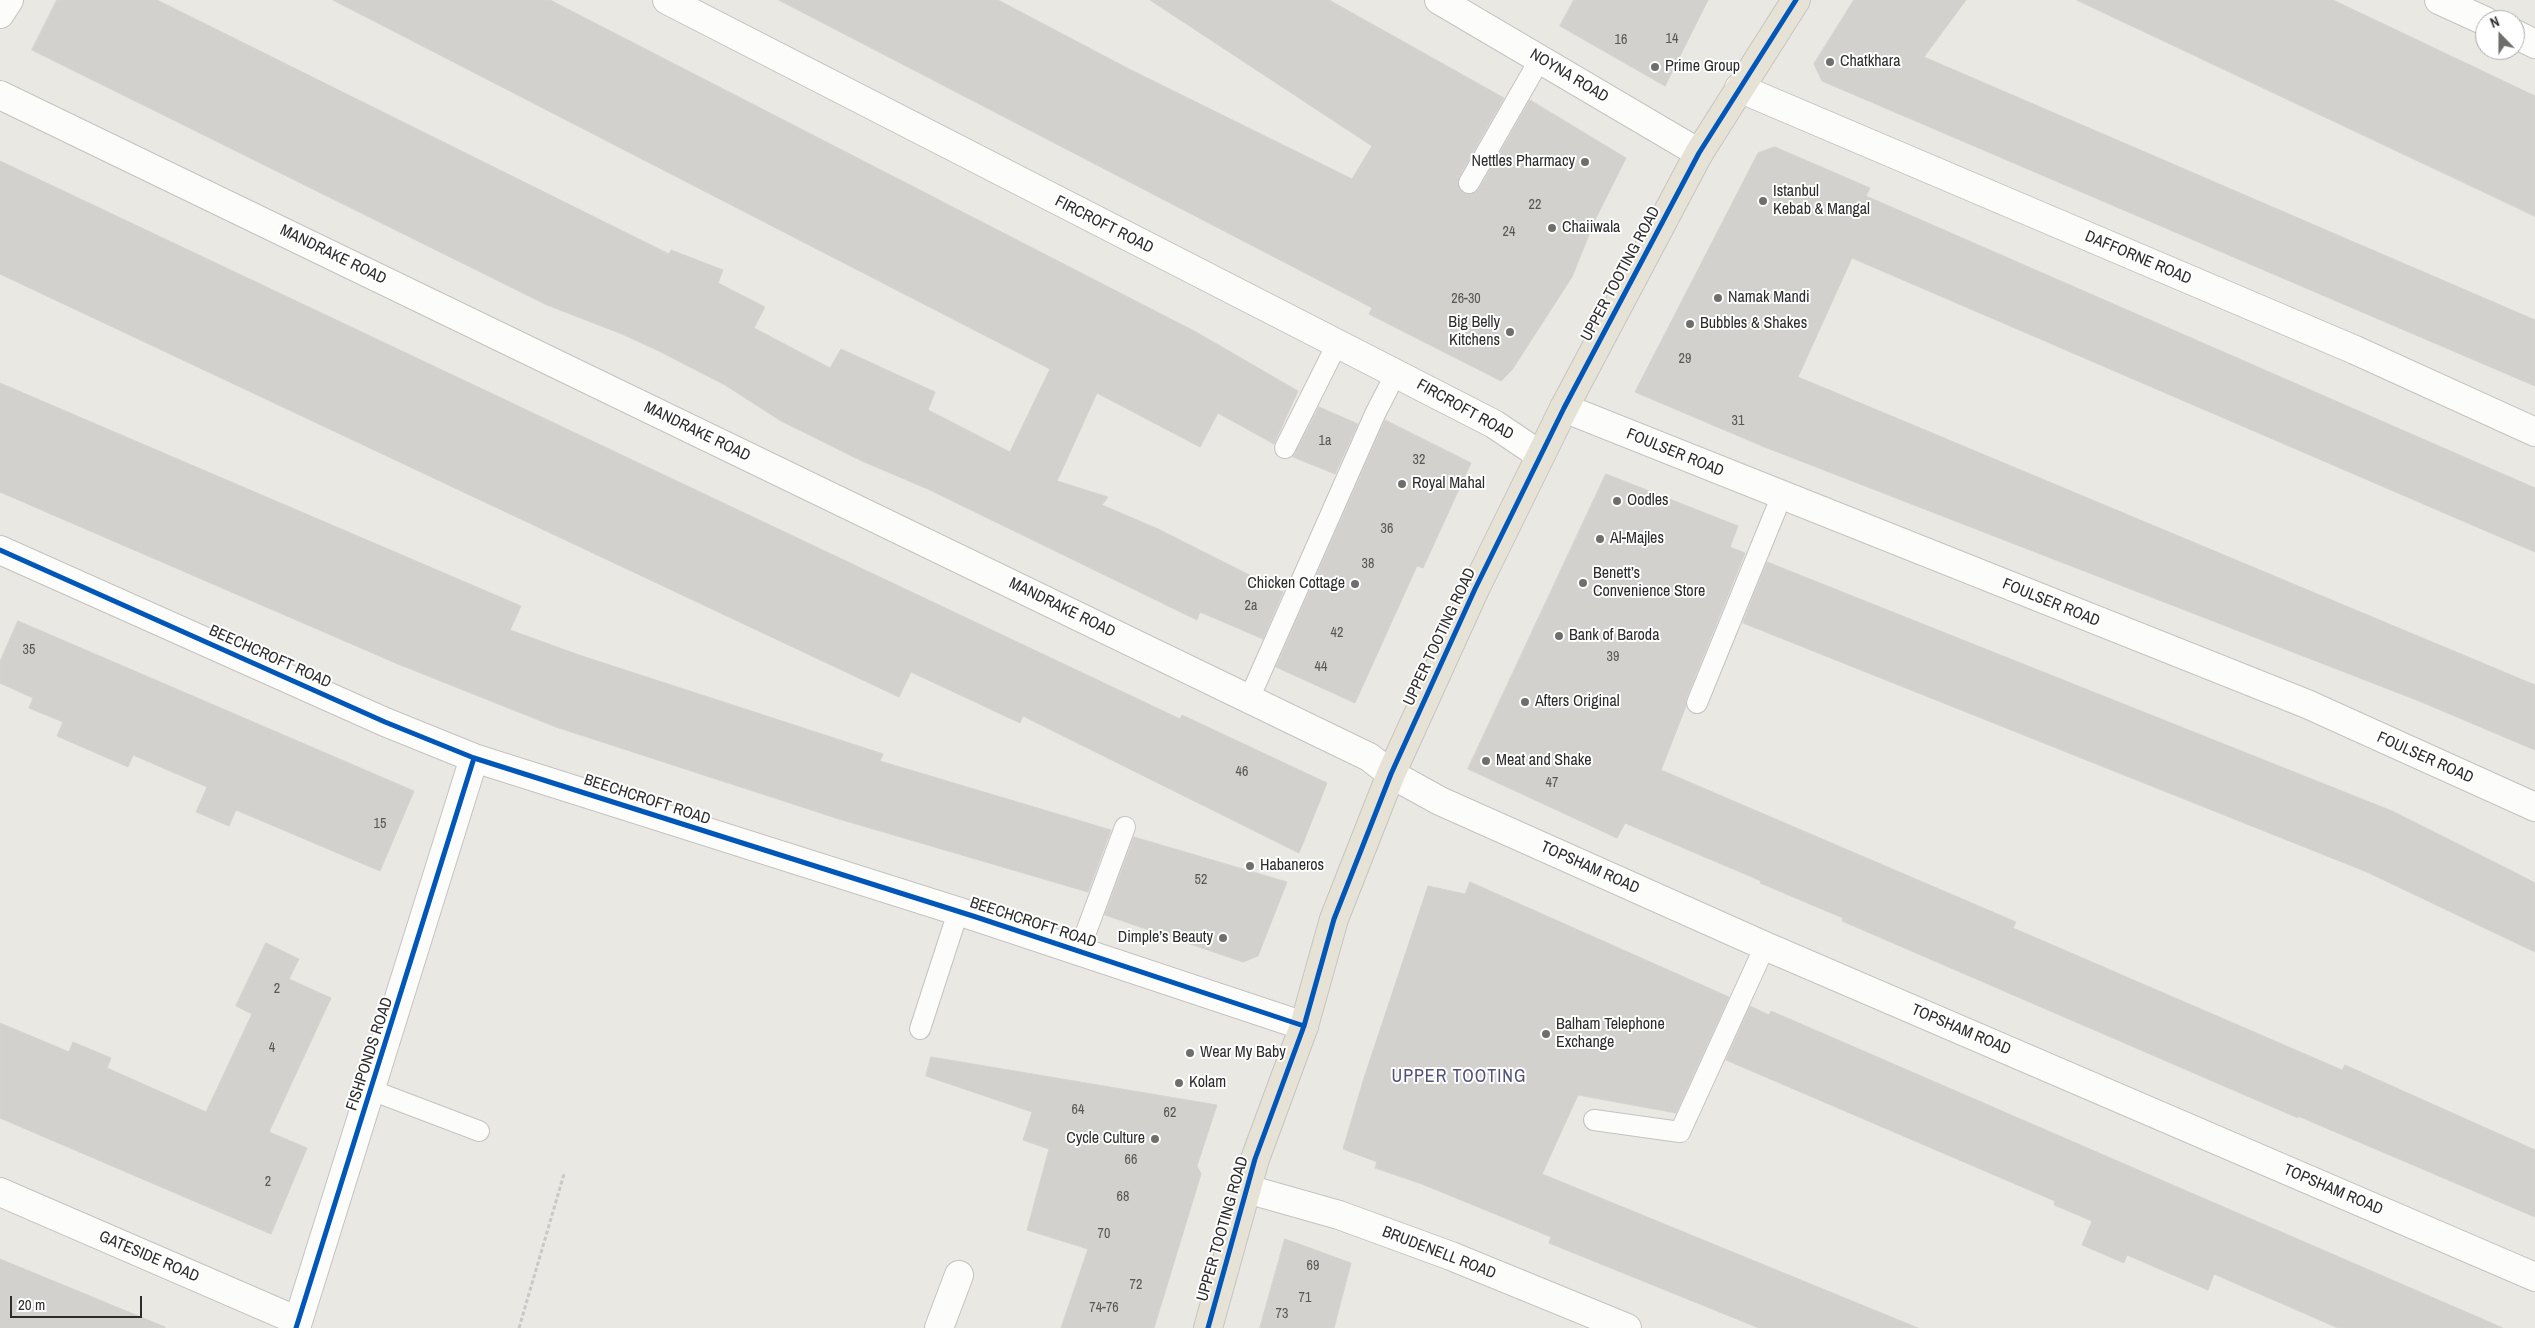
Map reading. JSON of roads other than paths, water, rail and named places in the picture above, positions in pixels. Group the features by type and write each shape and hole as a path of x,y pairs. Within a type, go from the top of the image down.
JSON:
{"highway":[{"name":"UPPER TOOTING ROAD","path":"1208,1328 1255,1159 1304,1026 1334,919 1391,774 1540,455 1564,408 1699,153 1796,0"}],"street":[{"path":"0,14 9,0"},
{"name":"FIRCROFT ROAD","path":"666,0 1494,424 1540,455"},
{"name":"NOYNA ROAD","path":"1438,0 1699,153"},
{"path":"2439,0 2475,16"},
{"name":"DAFFORNE ROAD","path":"1739,88 2354,350 2535,432"},
{"name":"MANDRAKE ROAD","path":"0,95 1369,757 1391,774"},
{"name":"FOULSER ROAD","path":"1564,408 2307,704 2535,807"},
{"name":"BEECHCROFT ROAD","path":"0,550 376,718 474,758 1079,951 1304,1026"},
{"name":"FISHPONDS ROAD","path":"297,1325 474,758"},
{"name":"TOPSHAM ROAD","path":"1391,774 1440,801 1766,946 2535,1277"},
{"name":"BRUDENELL ROAD","path":"1247,1189 1357,1222 1450,1256 1627,1328"},
{"name":"GATESIDE ROAD","path":"0,1192 297,1325"},
{"path":"939,1328 958,1275"}],"lane":[{"path":"1469,183 1540,59"},
{"path":"1285,448 1337,344"},
{"path":"1249,699 1371,423 1396,373"},
{"path":"1698,703 1782,495"},
{"path":"1079,951 1125,827"},
{"path":"920,1028 958,912"},
{"path":"1594,1120 1680,1132 1766,946"},
{"path":"371,1090 479,1131"}],"place":[{"name":"Chatkhara","path":"1830,62"},
{"name":"Prime Group","path":"1655,67"},
{"name":"Nettles Pharmacy","path":"1585,162"},
{"name":"Istanbul Kebab & Mangal","path":"1763,201"},
{"name":"Chaiiwala","path":"1552,228"},
{"name":"Namak Mandi","path":"1718,298"},
{"name":"Bubbles & Shakes","path":"1690,324"},
{"name":"Big Belly Kitchens","path":"1510,332"},
{"name":"Royal Mahal","path":"1402,484"},
{"name":"Oodles","path":"1617,501"},
{"name":"Al-Majles","path":"1600,539"},
{"name":"Benett’s Convenience Store","path":"1583,583"},
{"name":"Chicken Cottage","path":"1355,584"},
{"name":"Bank of Baroda","path":"1559,636"},
{"name":"Afters Original","path":"1525,702"},
{"name":"Meat and Shake","path":"1486,761"},
{"name":"Habaneros","path":"1250,866"},
{"name":"Dimple’s Beauty","path":"1223,938"},
{"name":"Balham Telephone Exchange","path":"1546,1034"},
{"name":"Wear My Baby","path":"1190,1053"},
{"name":"Kolam","path":"1179,1083"},
{"name":"Cycle Culture","path":"1155,1139"}],"district":[{"name":"UPPER TOOTING","path":"1459,1077"}]}
